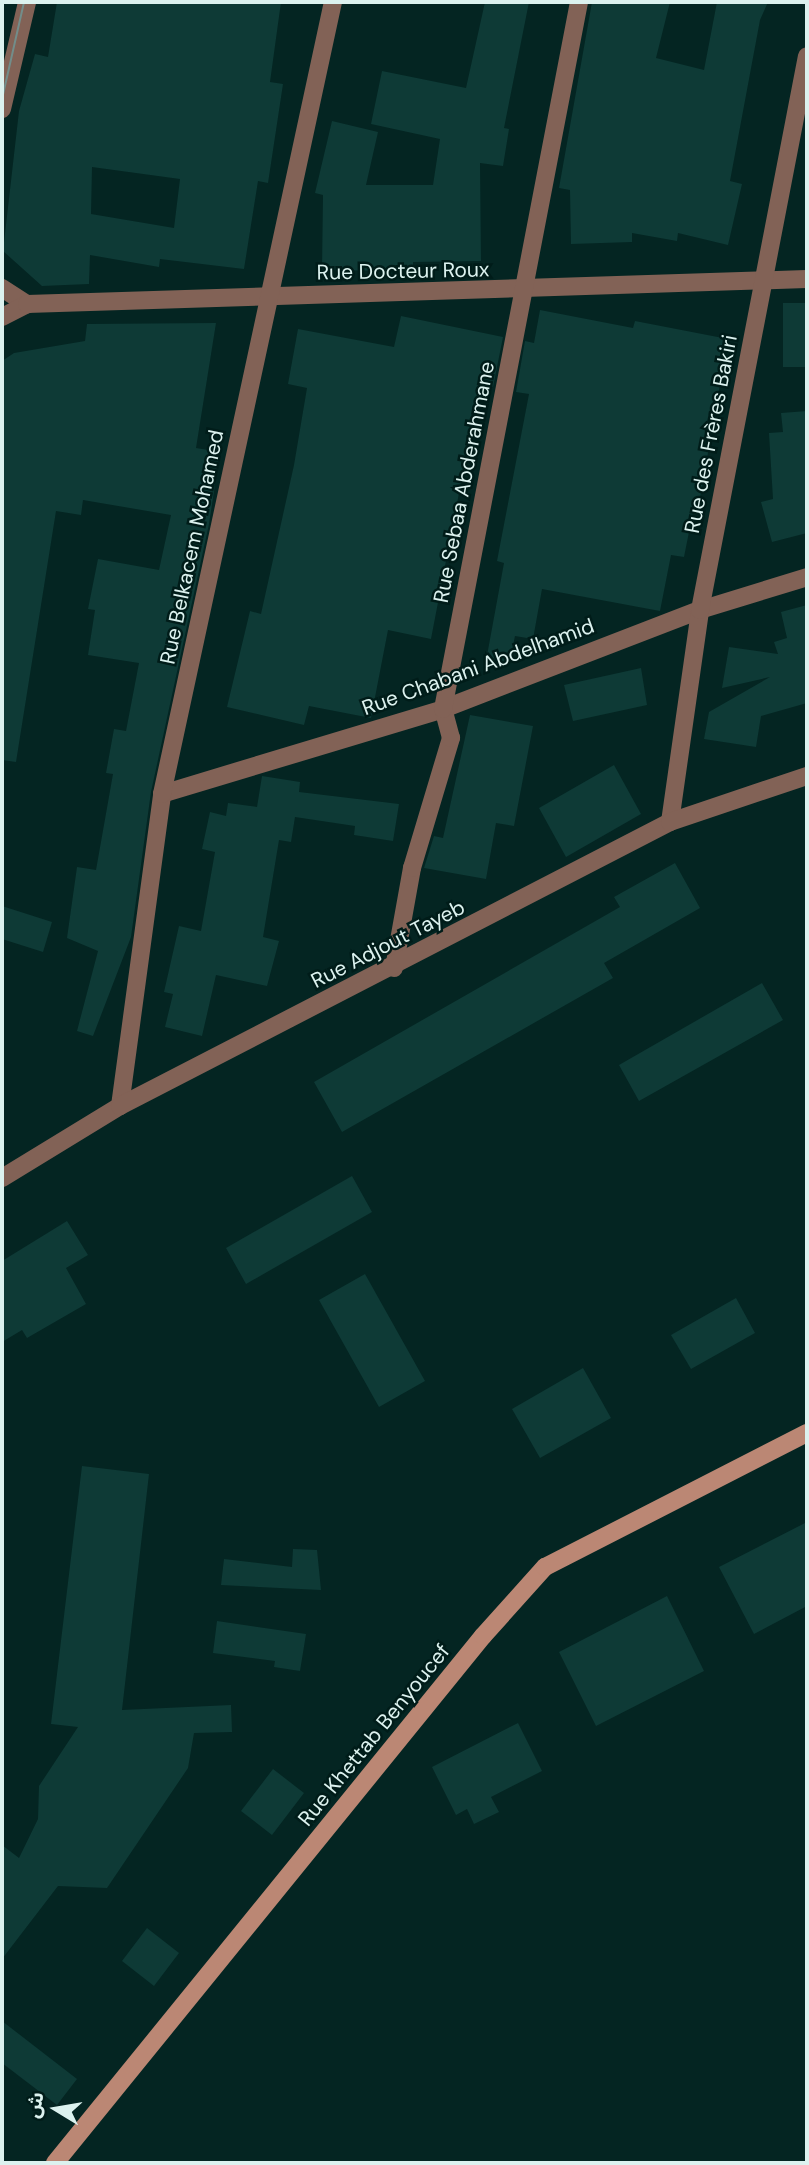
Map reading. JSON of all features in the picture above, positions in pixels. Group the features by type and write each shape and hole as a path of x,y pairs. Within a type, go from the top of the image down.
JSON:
{"main road":[{"name":"Rue Khettab Benyoucef","path":"55,2163 483,1636 545,1567 807,1433"}],"street":[{"path":"2,109 27,2"},
{"name":"Rue Belkacem Mohamed","path":"120,1106 162,794 332,2"},
{"name":"Rue Sebaa Abderahmane","path":"394,968 412,867 451,738 443,709 579,2"},
{"name":"Rue des Frères Bakiri","path":"670,822 700,610 807,56"},
{"name":"Rue Docteur Roux","path":"2,317 27,304 524,291 807,279"},
{"path":"2,288 27,304"},
{"name":"Rue Chabani Abdelhamid","path":"162,794 443,709 700,610 807,577"},
{"name":"Rue Adjout Tayeb","path":"2,1178 120,1106 394,968 670,822 807,776"}],"building":[{"path":"57,2 281,2 270,82 283,84 268,183 258,181 244,269 160,259 159,267 90,255 89,284 42,286 3,251 19,111 35,54 48,57","holes":["92,167 180,179 174,228 91,214"]},
{"path":"485,2 529,2 504,128 509,129 503,166 480,163 481,261 413,262 413,271 322,270 323,195 315,193 332,121 378,132 366,185 433,185 440,139 371,124 382,71 466,88"},
{"path":"592,2 670,2 656,58 704,70 717,2 768,2 760,20 730,181 742,184 728,245 678,233 677,241 632,233 632,242 571,244 570,190 559,188"},
{"path":"783,303 807,303 807,367 783,367"},
{"path":"540,310 633,328 635,321 728,339 700,498 696,497 684,557 671,555 660,611 542,589 533,639 515,636 509,665 486,661 504,563 497,561 529,394 516,392 525,341 534,343"},
{"path":"401,316 503,337 493,387 482,385 478,394 431,639 388,630 371,718 309,706 304,725 227,707 250,611 261,614 294,465 307,388 288,384 298,329 394,347"},
{"path":"216,323 196,448 220,452 209,524 151,792 131,937 93,1036 77,1031 98,951 67,938 77,867 96,870 113,774 106,773 114,729 126,731 139,663 88,655 95,610 88,609 98,559 159,570 171,515 83,500 81,515 56,511 16,762 2,760 2,361 14,353 85,341 87,324"},
{"path":"807,411 807,533 772,542 761,502 773,499 769,433 783,432 781,413"},
{"path":"807,605 807,703 761,716 756,747 704,739 709,712 770,677 722,688 729,647 778,654 774,642 787,638 781,612"},
{"path":"641,668 647,705 573,721 564,685"},
{"path":"470,715 533,726 514,826 496,823 486,879 424,868 434,836 443,838"},
{"path":"614,765 641,814 566,857 539,808"},
{"path":"262,776 300,782 299,792 399,804 393,841 354,835 355,826 295,817 291,842 279,840 263,937 279,941 267,986 216,975 202,1036 165,1027 173,994 164,992 179,926 201,931 215,852 202,849 210,812 226,816 228,803 257,807"},
{"path":"675,863 700,908 604,963 613,978 342,1132 314,1082 620,907 614,897"},
{"path":"2,906 52,922 43,952 2,939"},
{"path":"762,983 783,1020 639,1101 619,1065"},
{"path":"352,1176 372,1212 246,1284 226,1248"},
{"path":"67,1221 88,1255 66,1268 86,1304 27,1338 22,1330 2,1342 2,1261"},
{"path":"365,1274 425,1381 379,1407 319,1300"},
{"path":"736,1298 755,1333 691,1369 671,1335"},
{"path":"583,1368 611,1418 540,1458 512,1409"},
{"path":"82,1466 149,1474 122,1710 231,1705 232,1732 194,1733 188,1768 107,1888 58,1886 2,1959 2,1845 19,1858 38,1819 39,1786 78,1727 51,1724"},
{"path":"807,1522 807,1606 754,1634 719,1567"},
{"path":"293,1549 317,1550 321,1590 221,1585 224,1559 292,1567"},
{"path":"667,1596 704,1671 596,1726 559,1652"},
{"path":"217,1621 306,1634 300,1671 274,1667 275,1661 213,1653"},
{"path":"518,1723 542,1771 491,1797 499,1812 474,1824 467,1809 456,1815 432,1767"},
{"path":"273,1769 304,1793 272,1835 241,1811"},
{"path":"147,1928 179,1953 154,1986 122,1961"},
{"path":"2,2021 77,2079 57,2105 2,2063"}],"tram line":[{"path":"2,99 24,2"}]}
